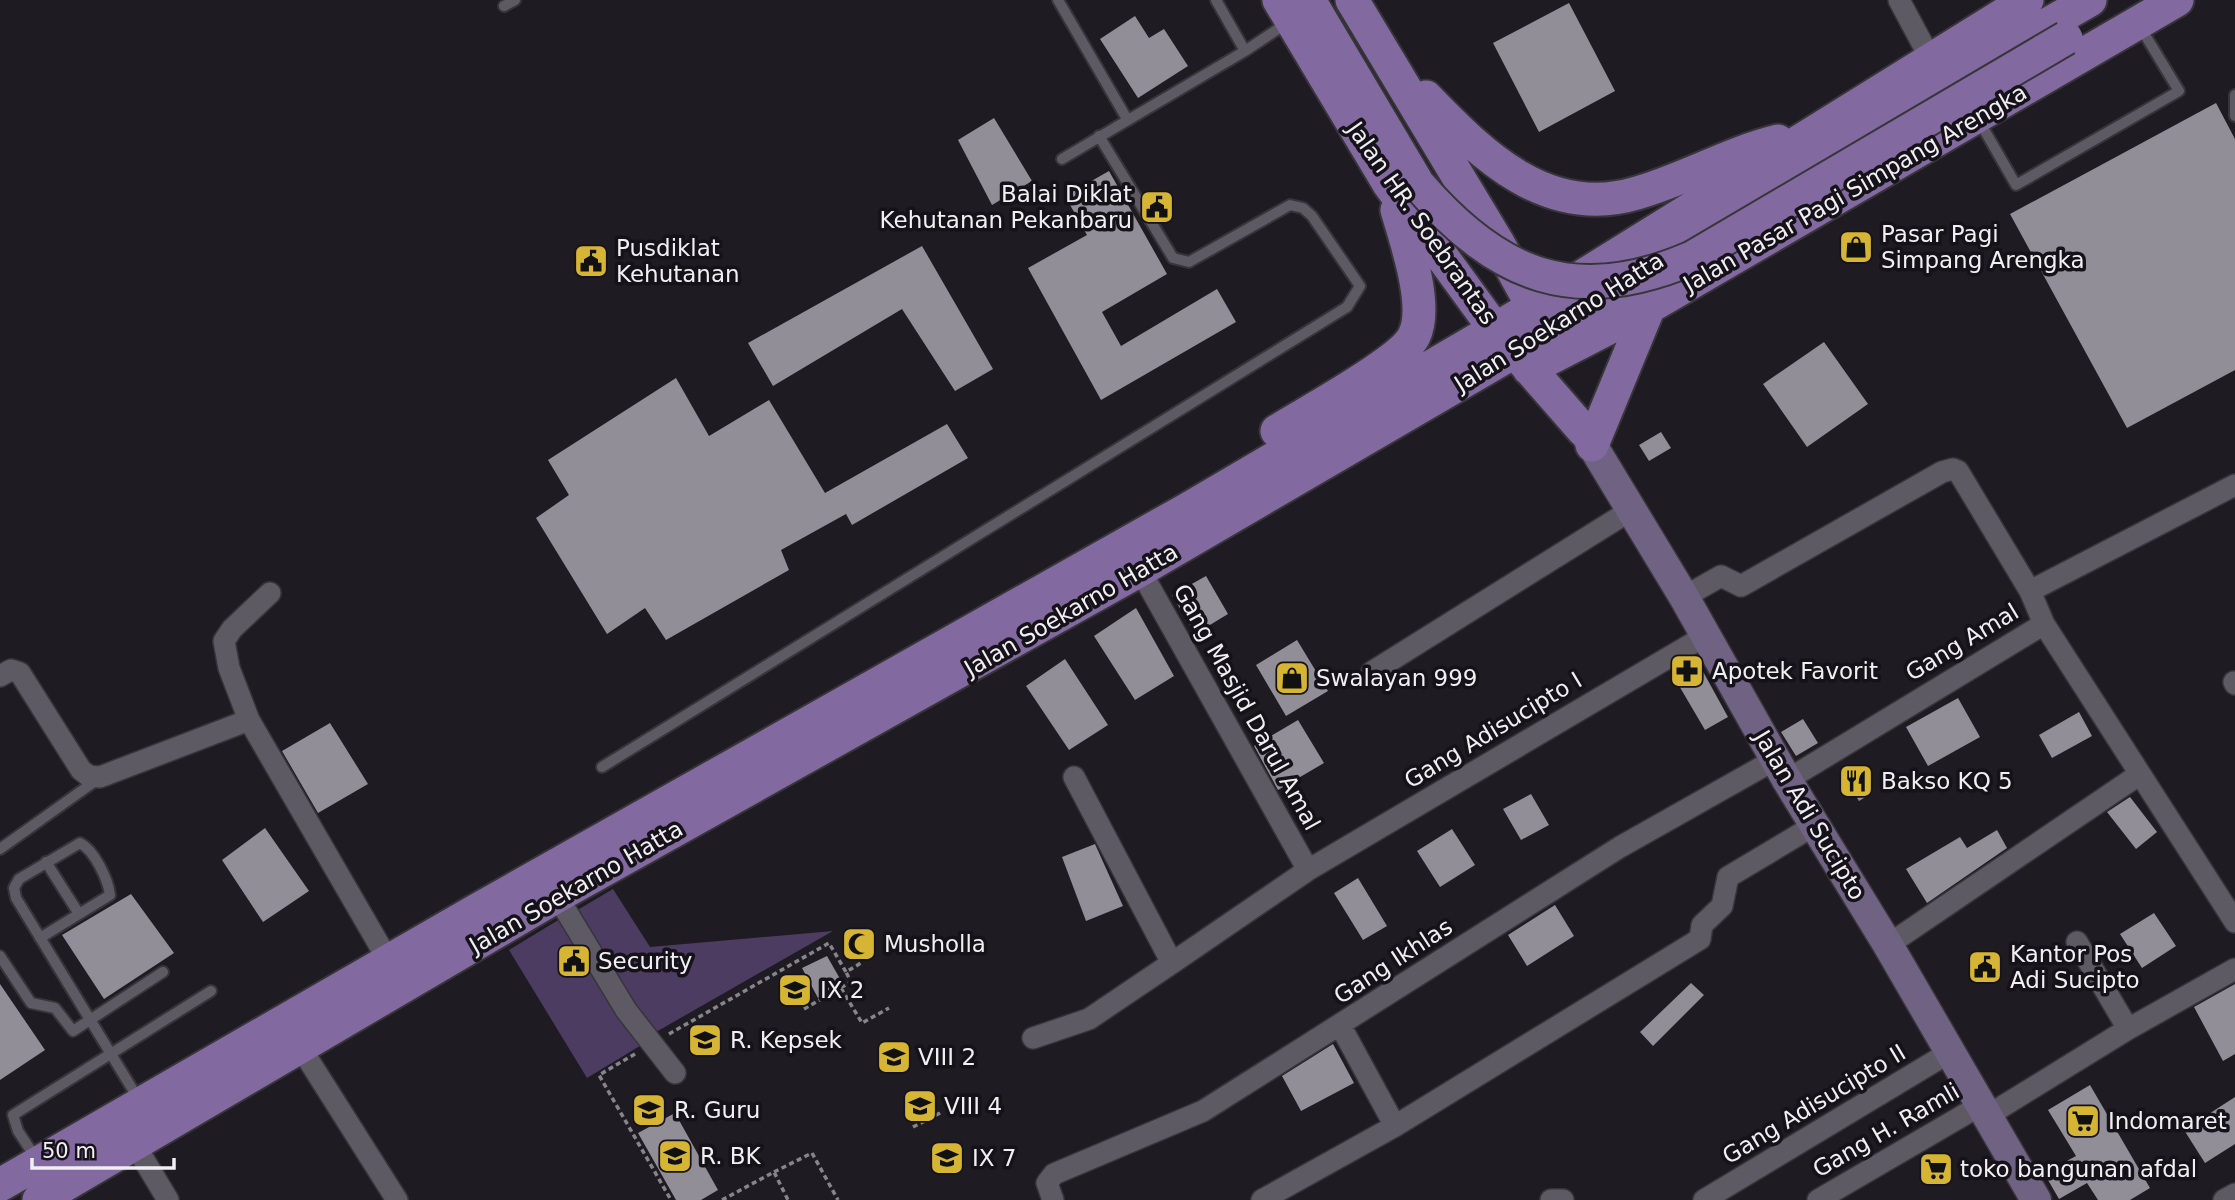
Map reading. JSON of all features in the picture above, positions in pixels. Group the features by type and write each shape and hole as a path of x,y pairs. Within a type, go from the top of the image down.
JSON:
{"main road":[{"name":"Jalan HR. Soebrantas","path":"1352,0 1498,243 1529,340"},
{"name":"Jalan Soekarno Hatta","path":"39,1200 299,1045 557,897 663,821 1186,510 1529,340 1811,133 2026,0"},
{"name":"Jalan Soekarno Hatta","path":"0,1185 388,960 663,821 1140,570 1529,340 1918,99 2090,0"},
{"name":"Jalan Pasar Pagi Simpang Arengka","path":"1529,340 1649,307 1977,117 2135,11 2177,0"},
{"path":"1293,7 1403,184 1488,249 1538,274 1576,282 1610,282 1640,277 1692,258 2066,38 2135,11"},
{"path":"1385,55 1474,147 1515,176 1553,195 1596,201 1637,194 1740,150 1811,133"},
{"name":"Jalan HR. Soebrantas","path":"1403,184 1529,340"},
{"path":"1186,510 1216,478 1264,439 1397,355 1415,336 1418,306 1403,184"},
{"path":"1588,438 1649,307"},
{"name":"Jalan Adi Sucipto","path":"1529,340 1577,404 1588,438 1684,597 1782,770 1888,945 2036,1200"}],"street":[{"path":"1899,0 1930,58"},
{"path":"1684,597 1721,576 1741,586 1942,472 1953,469 1958,471 2030,591"},
{"name":"Gang Amal","path":"1782,770 2044,624 2030,591 2235,485"},
{"path":"1372,672 1631,510"},
{"name":"Gang Masjid Darul Amal","path":"1140,570 1308,870"},
{"path":"270,593 224,641 226,660 249,720 388,960"},
{"path":"2044,624 2235,922"},
{"name":"Gang Adisucipto I","path":"1033,1038 1089,1019 1308,870 1705,636"},
{"path":"0,676 10,670 20,673 81,770 89,776 100,777 249,720"},
{"name":"Gang Ikhlas","path":"1053,1200 1047,1183 1054,1174 1202,1111 1620,847 1782,770"},
{"path":"1888,945 2140,774"},
{"path":"1074,777 1172,963"},
{"path":"1262,1200 1395,1126 1628,982 1683,953 1700,939 1702,925 1719,911 1728,877 1815,825"},
{"path":"557,897 626,1010 675,1073"},
{"path":"2077,942 2127,1029"},
{"name":"Gang H. Ramli","path":"1818,1200 2235,969"},
{"path":"1340,1025 1395,1126"},
{"path":"299,1045 397,1200"},
{"name":"Gang Adisucipto II","path":"1704,1200 1950,1052"},
{"path":"135,1145 168,1200"},
{"path":"2224,1200 2235,1194"},
{"path":"1551,1200 1563,1200"}],"lane":[{"path":"504,6 514,0"},
{"path":"1058,0 1127,119"},
{"path":"1216,0 1245,51"},
{"path":"1062,159 1245,51 1293,7"},
{"path":"1977,117 2015,185 2179,91 2135,11"},
{"path":"2235,95 2235,116"},
{"path":"602,767 1336,314 1357,295 1360,286 1312,216 1303,208 1290,205 1189,262 1173,258 1100,136"},
{"path":"0,849 100,777"},
{"path":"40,938 110,895 107,883 87,846 75,844 19,879 14,888 16,898 90,1022 140,1102"},
{"path":"46,862 79,914"},
{"path":"0,956 31,1003 55,1008 73,1031 163,972"},
{"path":"38,1162 18,1131 13,1115 211,991"}],"path":[{"path":"671,1200 598,1075 829,943 851,982 804,1009"},
{"path":"846,972 862,962"},
{"path":"841,988 862,1023 889,1008"},
{"path":"914,1127 942,1112"},
{"path":"722,1200 812,1153 838,1200"},
{"path":"774,1172 788,1200"},
{"path":"732,1195 735,1200"}],"shaded area":[{"path":"613,889 650,947 833,931 656,1032 635,1017 574,912"},
{"path":"565,916 648,1041 587,1078 509,950"}],"building":[{"path":"1569,3 1615,91 1539,132 1493,43"},
{"path":"1135,16 1149,38 1164,29 1188,66 1138,98 1100,39"},
{"path":"2216,103 2235,139 2235,370 2127,428 2010,214"},
{"path":"994,118 1032,181 992,205 958,140"},
{"path":"1109,171 1167,274 1102,312 1121,346 1217,289 1236,322 1101,400 1028,268 1087,235 1065,196"},
{"path":"922,246 993,369 955,391 902,309 773,386 748,343"},
{"path":"1824,342 1868,404 1807,447 1763,384"},
{"path":"676,378 709,436 769,400 825,493 947,424 968,458 852,525 846,514 781,550 789,570 666,640 645,608 607,634 536,518 569,495 548,460"},
{"path":"1661,432 1671,448 1649,461 1639,445"},
{"path":"1206,576 1228,614 1195,634 1172,595"},
{"path":"1136,608 1174,676 1135,700 1094,636"},
{"name":"Swalayan 999","path":"1297,640 1328,691 1286,716 1256,665"},
{"path":"1695,657 1728,717 1705,730 1671,672"},
{"path":"1065,659 1108,725 1069,750 1026,686"},
{"path":"1958,698 1980,737 1928,766 1906,727"},
{"path":"2079,712 2092,736 2052,758 2039,735"},
{"path":"1803,719 1818,743 1796,756 1781,732"},
{"path":"1298,720 1324,763 1278,790 1254,746"},
{"path":"330,723 368,784 318,813 282,751"},
{"path":"1859,771 1872,793 1859,801 1846,779"},
{"path":"1531,794 1549,825 1521,840 1503,809"},
{"path":"2130,797 2157,832 2136,849 2107,812"},
{"path":"265,828 309,891 263,922 222,860"},
{"path":"1452,829 1475,865 1440,887 1417,851"},
{"path":"1997,830 2007,848 1927,903 1906,869 1960,837 1967,848"},
{"path":"1095,844 1123,906 1086,921 1062,857"},
{"path":"1358,878 1387,926 1363,940 1334,893"},
{"path":"131,894 174,953 104,999 62,935"},
{"path":"1555,905 1574,936 1527,966 1508,935"},
{"path":"2154,913 2176,946 2142,968 2120,934"},
{"name":"Security","path":"573,947 586,969 571,978 558,956"},
{"path":"827,956 843,984 818,998 802,968"},
{"path":"1691,983 1704,995 1653,1046 1640,1032"},
{"path":"0,984 45,1050 0,1080"},
{"path":"2235,984 2235,1054 2223,1061 2194,1007"},
{"path":"1333,1044 1354,1083 1301,1111 1282,1076"},
{"path":"2090,1085 2150,1188 2130,1200 2098,1200 2087,1183 2059,1199 2044,1173 2076,1156 2048,1110"},
{"path":"2235,1097 2235,1144 2205,1163 2184,1130"},
{"path":"675,1113 718,1190 701,1200 676,1200 638,1133"}],"place":[{"name":"Balai Diklat Kehutanan Pekanbaru","path":"1157,207"},
{"name":"Pasar Pagi Simpang Arengka","path":"1856,247"},
{"name":"Pusdiklat Kehutanan","path":"591,261"},
{"name":"Apotek Favorit","path":"1687,671"},
{"name":"Swalayan 999","path":"1292,678"},
{"name":"Bakso KQ 5","path":"1856,781"},
{"name":"Musholla","path":"859,944"},
{"name":"Security","path":"574,961"},
{"name":"Kantor Pos Adi Sucipto","path":"1985,967"},
{"name":"IX 2","path":"795,990"},
{"name":"R. Kepsek","path":"705,1040"},
{"name":"VIII 2","path":"894,1057"},
{"name":"VIII 4","path":"920,1106"},
{"name":"R. Guru","path":"649,1110"},
{"name":"Indomaret","path":"2083,1121"},
{"name":"R. BK","path":"675,1156"},
{"name":"IX 7","path":"947,1158"},
{"name":"toko bangunan afdal","path":"1936,1169"}]}
